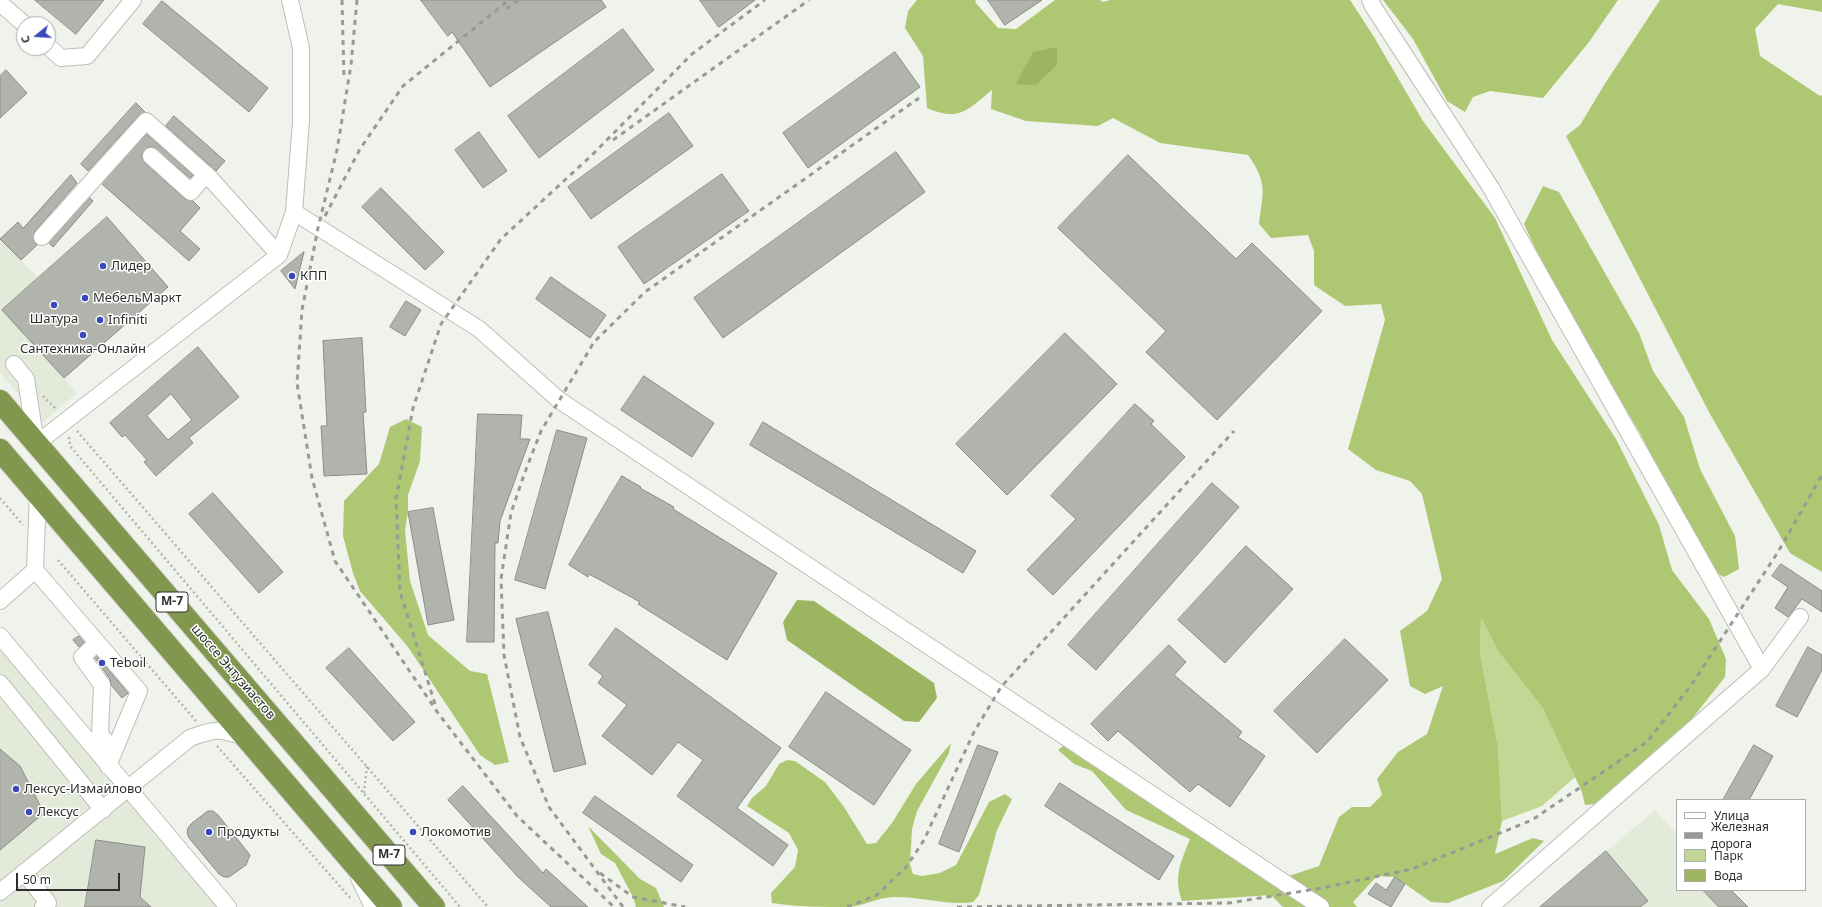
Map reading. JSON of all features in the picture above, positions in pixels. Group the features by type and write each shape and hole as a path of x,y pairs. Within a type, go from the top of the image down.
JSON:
{"highway":[{"name":"шоссе Энтузиастов","path":"0,401 434,907"},
{"name":"М-7","path":"0,450 391,907"}],"street":[{"path":"56,53 61,58 87,56 133,0"},
{"path":"36,444 66,419 279,255 294,212 302,121 301,48 290,0"},
{"path":"1370,0 1491,188 1762,669"},
{"path":"0,3 16,17"},
{"path":"42,237 146,121 206,174 279,255"},
{"path":"151,156 191,192 206,174"},
{"path":"294,212 479,329 559,400 1321,907"},
{"path":"14,364 26,379 36,444"},
{"path":"38,494 35,570 139,691 108,766"},
{"path":"0,601 35,570"},
{"path":"1490,907 1762,669 1800,617"},
{"path":"0,636 228,907"},
{"path":"98,643 82,657 102,685 100,734 114,751"},
{"path":"0,683 103,810"},
{"path":"0,892 190,738 205,732 221,730 245,737"},
{"path":"349,858 373,907"},
{"path":"24,872 48,903 44,907"}],"path":[{"path":"26,379 66,419 367,765 488,907"},
{"path":"66,419 70,446 460,907"},
{"path":"0,498 26,529"},
{"path":"364,793 367,765"}],"shaded area":[{"path":"917,0 976,0 975,2 998,28 1016,29 1055,0 1100,0 1103,2 1110,0 1350,0 1374,37 1423,121 1495,218 1552,340 1616,439 1659,525 1672,570 1709,619 1726,659 1725,677 1691,720 1595,804 1585,805 1582,792 1542,707 1498,651 1481,617 1480,653 1498,747 1502,821 1495,854 1533,838 1544,841 1503,881 1448,903 1431,902 1395,877 1377,876 1353,902 1357,907 1283,907 1271,895 1182,901 1179,892 1178,876 1181,862 1190,839 1126,810 1092,771 1074,764 1058,750 1072,739 1286,877 1319,866 1339,817 1352,807 1370,807 1382,795 1377,779 1398,752 1427,734 1443,686 1425,694 1410,686 1400,631 1427,611 1442,579 1422,494 1410,481 1376,470 1348,449 1385,320 1381,304 1345,306 1314,285 1314,251 1308,235 1271,238 1259,224 1263,195 1261,181 1259,173 1248,155 1160,143 1113,118 1098,126 1026,121 991,109 992,90 969,108 955,114 938,112 927,108 923,56 905,28 908,11"},
{"path":"1383,0 1618,0 1589,42 1543,98 1490,91 1473,97 1465,112 1447,101 1413,39"},
{"path":"1660,0 1822,0 1822,12 1778,4 1755,29 1760,56 1820,96 1822,95 1822,572 1790,553 1710,414 1566,136 1580,125 1606,82"},
{"path":"1543,186 1559,192 1639,333 1653,371 1684,417 1700,469 1735,536 1739,569 1724,577 1708,569 1640,433 1553,287 1524,224"},
{"name":"МебельМаркт","path":"107,217 168,287 64,378 77,393 43,423 0,373 0,240 39,278"},
{"path":"406,419 422,427 420,461 408,495 408,512 405,530 410,581 428,635 470,671 487,674 509,762 495,765 480,755 408,647 360,591 353,573 343,536 344,501 379,464 390,427"},
{"path":"0,650 217,907 0,907"},
{"path":"951,743 949,753 917,811 912,829 910,864 913,874 922,876 940,873 956,865 989,802 1005,794 1012,799 997,830 979,895 973,902 953,903 904,897 888,897 849,907 800,906 772,903 771,893 795,867 798,850 789,833 747,806 752,798 766,786 779,764 787,760 795,761 825,782 844,807 867,844 876,843 892,823 916,784"},
{"path":"1655,810 1676,833 1676,891 1732,891 1748,907 1540,907"},
{"path":"588,826 640,879 656,888 664,907 636,907 633,897 615,863 601,854"}],"green space":[{"path":"1481,616 1498,651 1542,707 1575,777 1542,806 1502,821 1498,747 1480,653"}],"water":[{"path":"1057,47 1057,65 1036,85 1016,84 1033,52"},
{"path":"797,600 814,601 934,683 937,698 919,722 904,721 787,640 783,622"}],"building":[{"path":"35,0 104,0 76,34"},
{"path":"421,0 601,0 606,7 490,87 452,32 448,36"},
{"path":"700,0 755,0 719,27"},
{"path":"988,0 1042,0 1005,25"},
{"path":"162,1 268,88 249,112 143,24"},
{"path":"623,29 654,70 539,158 508,116"},
{"path":"895,52 920,87 808,168 783,133"},
{"path":"6,70 27,93 0,118 0,76"},
{"path":"136,103 145,112 139,115 88,171 81,164"},
{"path":"669,113 693,146 591,219 568,187"},
{"path":"174,116 225,161 216,171 166,126"},
{"path":"479,132 507,171 483,188 455,150"},
{"path":"147,134 193,175 190,178 153,147 148,147 142,154 142,159 145,163 185,199 193,201 200,208 180,231 200,249 189,261 102,184"},
{"path":"896,152 925,192 723,338 694,298"},
{"path":"1128,155 1236,259 1252,243 1322,311 1217,420 1146,352 1166,331 1058,228"},
{"path":"722,174 749,211 644,284 618,247"},
{"path":"71,175 77,183 35,231 33,240 37,245 21,260 0,239 18,222 23,228"},
{"path":"381,188 444,252 425,270 362,207"},
{"path":"90,198 93,201 53,247 49,243"},
{"name":"МебельМаркт","path":"107,217 168,287 64,378 2,310"},
{"name":"КПП","path":"304,252 295,289 281,271"},
{"path":"551,277 606,315 590,338 536,299"},
{"path":"406,301 421,310 405,336 390,327"},
{"path":"1065,333 1117,384 1007,495 956,444"},
{"path":"362,338 366,412 363,412 367,474 324,476 321,426 327,426 323,341"},
{"path":"198,347 239,397 189,438 193,443 156,476 144,462 147,460 125,435 122,437 110,423","holes":["171,394 192,420 168,440 147,416"]},
{"path":"644,376 714,423 692,457 621,410"},
{"path":"1135,404 1154,421 1151,424 1185,457 1053,595 1027,570 1076,519 1051,496"},
{"path":"478,414 522,415 520,439 530,439 500,521 498,543 495,543 494,642 467,642"},
{"path":"763,422 976,551 963,573 750,445"},
{"path":"557,430 587,438 545,589 515,580"},
{"path":"622,476 674,507 673,509 777,573 727,660 638,604 640,602 589,574 588,577 569,565"},
{"path":"1212,483 1239,507 1096,670 1068,645"},
{"path":"213,493 283,572 259,593 189,514"},
{"path":"433,508 454,620 428,625 408,512"},
{"path":"1246,546 1293,589 1225,663 1178,620"},
{"path":"1781,564 1822,591 1822,612 1802,599 1788,617 1775,608 1788,587 1772,576"},
{"path":"548,612 586,764 554,772 516,619"},
{"path":"616,628 781,748 737,808 788,845 773,866 677,796 703,760 678,742 652,775 602,736 627,705 598,683 603,676 589,665"},
{"path":"79,636 84,642 79,647 73,640"},
{"path":"1345,639 1388,680 1317,753 1274,711"},
{"path":"1169,645 1186,662 1174,675 1242,732 1238,737 1265,756 1230,807 1198,784 1190,792 1118,731 1108,741 1091,724"},
{"path":"1808,647 1822,655 1822,670 1797,717 1776,706"},
{"path":"349,648 415,722 393,741 326,668"},
{"path":"97,656 128,693 122,698 111,685 110,679 95,658"},
{"path":"826,692 911,750 874,805 789,747"},
{"path":"978,745 998,752 959,852 939,844"},
{"path":"1754,745 1773,756 1750,799 1724,799"},
{"name":"Лексус-Измайлово","path":"0,749 20,766 44,813 0,850"},
{"path":"1060,783 1174,856 1159,880 1045,806"},
{"path":"463,786 543,873 546,869 588,907 551,907 518,877 448,800"},
{"path":"595,796 693,865 681,882 583,813"},
{"path":"208,811 213,811 218,815 250,855 246,865 229,877 224,877 219,874 189,838 187,833 191,824"},
{"path":"96,840 145,847 140,897 151,907 85,907"},
{"path":"1606,851 1648,901 1640,907 1540,907"},
{"path":"1395,877 1405,884 1391,907 1368,894 1376,883 1386,890"},
{"path":"1704,891 1732,891 1748,907 1719,907"}],"railway":[{"path":"342,0 344,79"},
{"path":"357,0 351,65 337,150 318,228 302,310 297,383 312,478 335,561 438,713 517,816 614,907"},
{"path":"325,216 360,149 403,86 509,0"},
{"path":"506,9 518,0"},
{"path":"435,704 400,592 396,499 413,408 441,324 501,239 592,155 692,54 765,0"},
{"path":"613,140 809,0"},
{"path":"623,907 549,807 520,737 504,655 501,579 511,513 525,472 541,431 594,342 645,292 919,98"},
{"path":"847,907 877,895 907,866 924,840 974,732 1001,687 1234,431"},
{"path":"957,907 1229,903 1322,888 1412,869 1532,820 1647,742 1692,684 1778,552 1822,475"},
{"path":"600,873 633,897 685,907"}],"place":[{"name":"Лидер","path":"103,266"},
{"name":"КПП","path":"292,276"},
{"name":"МебельМаркт","path":"85,298"},
{"name":"Шатура","path":"54,305"},
{"name":"Infiniti","path":"100,320"},
{"name":"Сантехника-Онлайн","path":"83,335"},
{"name":"Teboil","path":"102,663"},
{"name":"Лексус-Измайлово","path":"16,789"},
{"name":"Лексус","path":"29,812"},
{"name":"Продукты","path":"209,832"},
{"name":"Локомотив","path":"413,832"}]}
